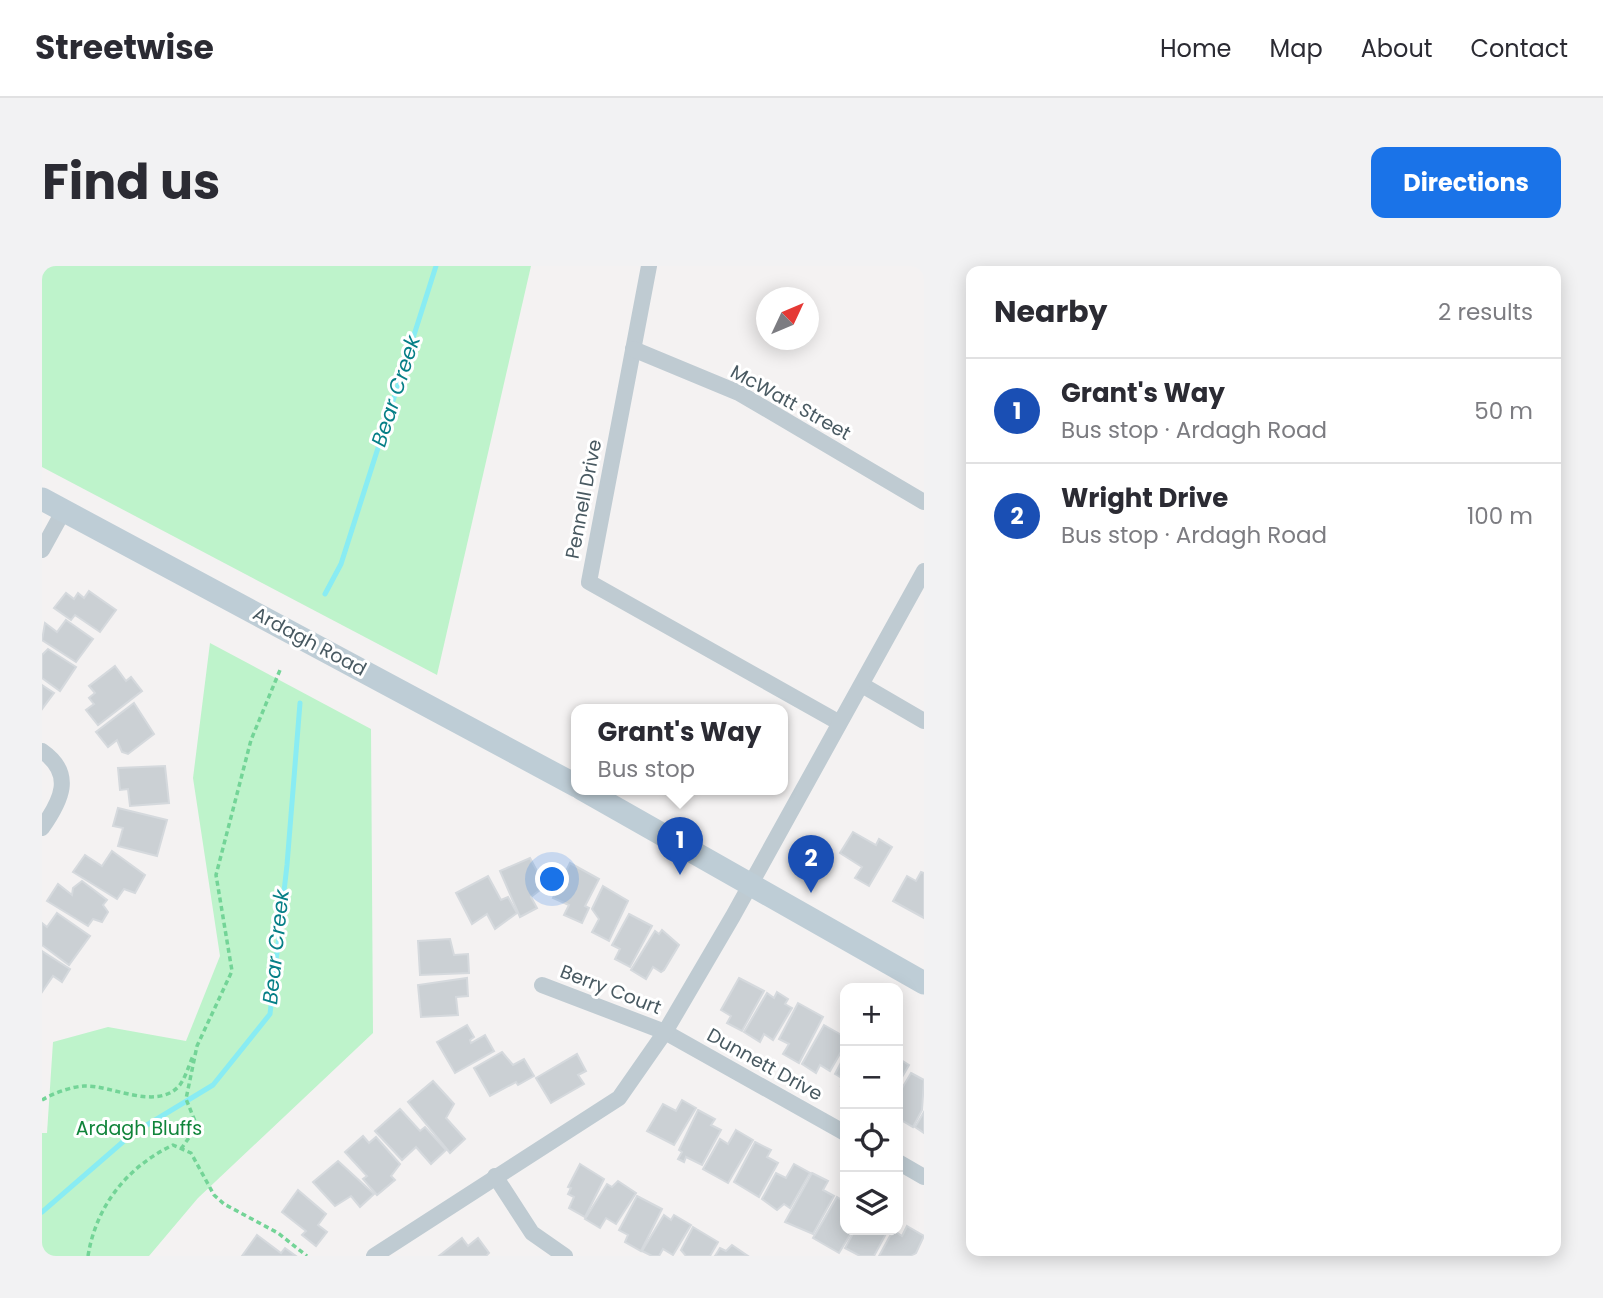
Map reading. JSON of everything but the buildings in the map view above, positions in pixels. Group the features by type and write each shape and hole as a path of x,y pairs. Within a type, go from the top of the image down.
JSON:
{"street":[{"name":"Pennell Drive","path":"649,266 589,582 838,722"},
{"name":"McWatt Street","path":"633,349 739,393 924,502"},
{"name":"Ardagh Road","path":"42,499 571,783"},
{"path":"42,550 64,510"},
{"path":"374,1256 619,1098 665,1032 924,571"},
{"path":"862,685 924,721"},
{"path":"42,751 59,767 64,783 62,796 42,828"},
{"path":"593,795 924,983"},
{"name":"Berry Court","path":"542,985 665,1032"},
{"name":"Dunnett Drive","path":"665,1032 840,1130"},
{"path":"903,1165 924,1177"},
{"path":"495,1176 532,1233 565,1256"}],"path":[{"path":"42,1100 54,1093 84,1086 140,1096 165,1096 180,1085 232,971 216,875 251,740 280,670"},
{"path":"181,1149 197,1126 186,1099 197,1046"},
{"path":"88,1256 100,1213 116,1189 156,1154 173,1145 191,1153 214,1195 224,1204 278,1233 307,1256"}],"green space":[{"path":"42,266 531,266 437,675 42,467"},
{"name":"Ardagh Bluffs","path":"210,643 371,729 373,1033 198,1198 149,1256 42,1256 42,1133 47,1133 53,1042 108,1027 186,1041 220,956 193,778"}],"waterway":[{"name":"Bear Creek","path":"325,594 341,564 436,266"},
{"name":"Bear Creek","path":"42,1212 132,1134 213,1085 270,1014 287,865 300,703"}],"place":[{"name":"Grant's Way","path":"680,875"},
{"name":"Wright Drive","path":"811,893"}]}
